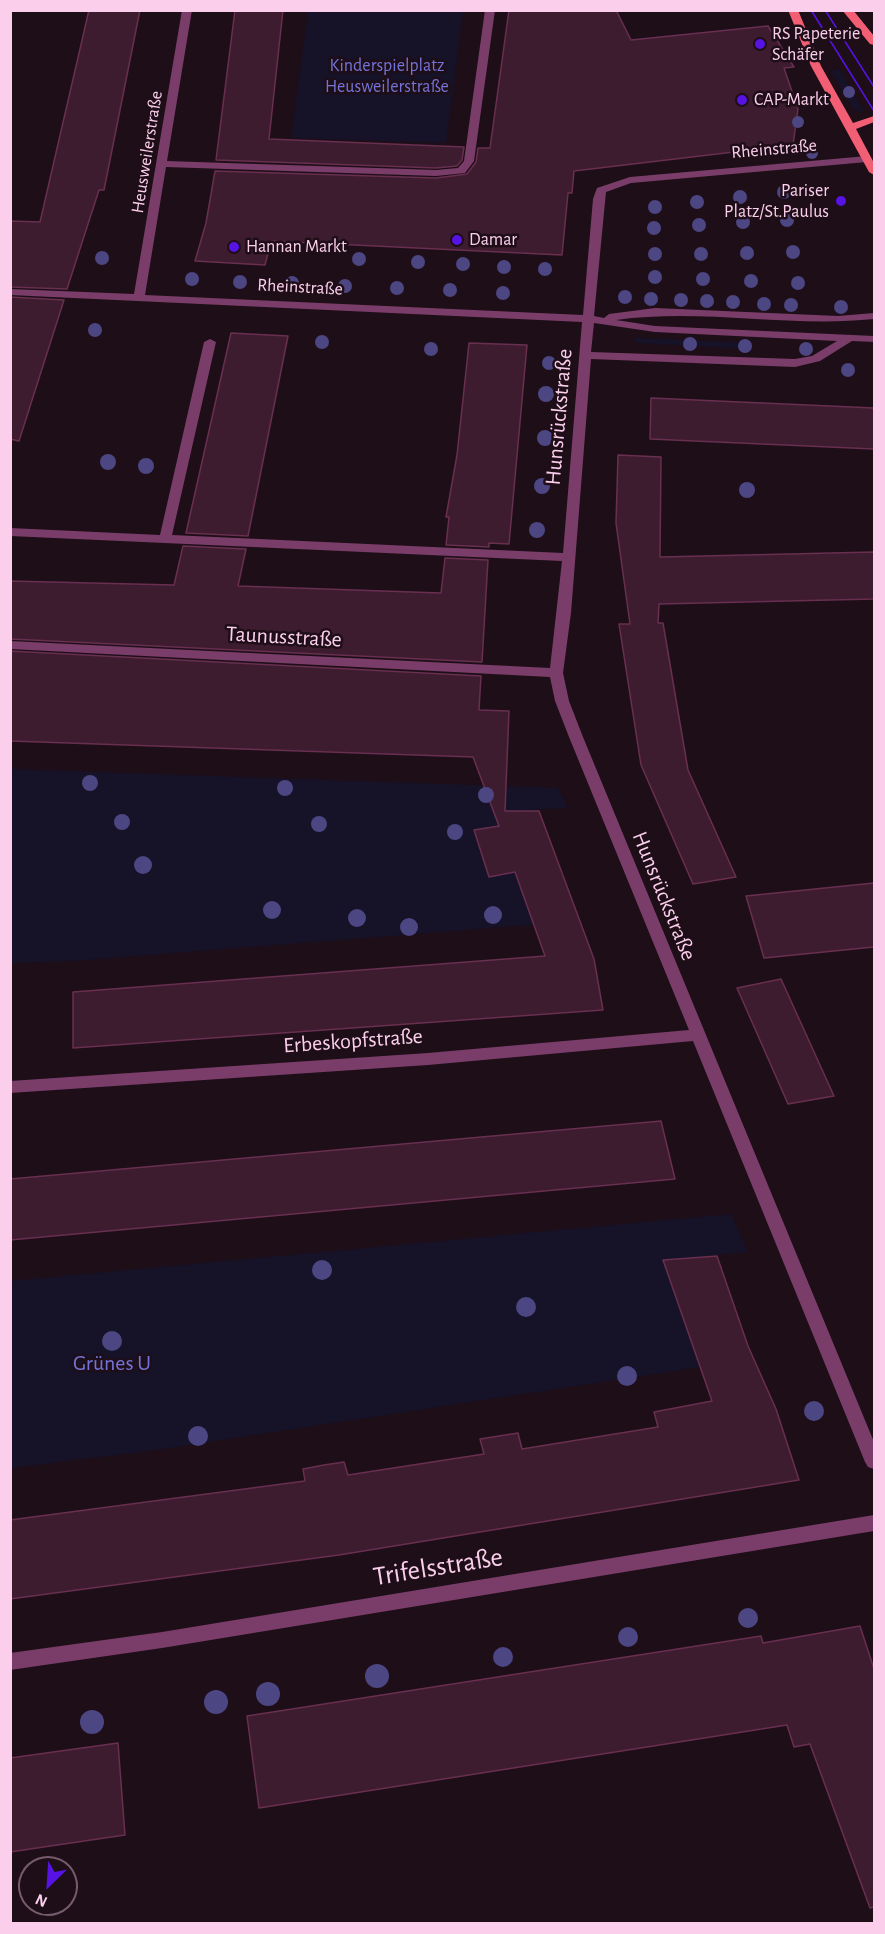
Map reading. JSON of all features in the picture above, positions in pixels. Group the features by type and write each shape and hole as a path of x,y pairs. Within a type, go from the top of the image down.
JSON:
{"main road":[{"path":"793,10 816,66 874,172"},
{"path":"847,10 874,42"},
{"path":"850,128 874,118"}],"street":[{"name":"Heusweilerstraße","path":"139,298 187,10"},
{"path":"163,164 436,173 460,171 469,161 490,10"},
{"name":"Rheinstraße","path":"589,319 598,199 601,189 630,180 867,159"},
{"name":"Rheinstraße","path":"10,292 589,319 654,329 874,339"},
{"name":"Rheinstraße","path":"589,319 655,311 838,320 874,316"},
{"name":"Hunsrückstraße","path":"589,319 569,557 556,673 562,701 874,1462"},
{"path":"585,355 795,363 816,359 849,338"},
{"path":"165,539 210,342"},
{"path":"10,532 569,557"},
{"name":"Taunusstraße","path":"10,645 556,673"},
{"name":"Erbeskopfstraße","path":"10,1087 428,1059 698,1035"},
{"name":"Trifelsstraße","path":"10,1662 162,1640 874,1523"}],"green space":[{"name":"Kinderspielplatz Heusweilerstraße","path":"308,11 463,11 446,143 291,138"},
{"path":"839,69 863,112 854,110 831,71"},
{"path":"635,338 750,343 750,349 635,343"},
{"path":"11,769 558,788 568,808 494,812 499,826 475,830 489,876 515,872 521,890 568,886 579,921 73,961 11,963"},
{"name":"Grünes U","path":"731,1214 748,1252 664,1260 700,1367 156,1450 11,1468 10,1281"}],"building":[{"path":"89,10 140,10 104,190 99,190 67,289 10,287 10,221 40,222"},
{"path":"235,10 283,10 269,139 464,147 462,160 457,166 436,168 216,160"},
{"path":"509,10 616,10 631,40 768,26 794,67 784,68 798,109 793,145 574,171 572,193 568,193 562,255 271,241 265,265 195,261 206,223 215,171 436,178 467,174 476,162 478,148 490,148"},
{"path":"10,297 64,300 19,441 10,439"},
{"path":"231,333 288,336 248,536 186,533"},
{"path":"469,343 527,345 509,544 489,543 489,547 446,545 449,517 446,517 457,455"},
{"path":"651,398 874,408 874,449 650,439"},
{"path":"618,455 661,457 660,557 874,552 874,599 659,604 658,623 663,623 688,770 736,877 693,884 641,765 619,624 630,624 616,523"},
{"path":"183,546 246,549 238,586 441,593 445,558 488,560 482,662 10,639 10,581 174,585"},
{"path":"10,651 481,676 479,710 509,711 505,811 539,811 594,959 603,1010 73,1048 73,992 545,956 515,872 489,877 474,830 499,826 473,757 10,741"},
{"path":"874,883 874,947 764,958 746,896"},
{"path":"781,979 834,1096 788,1104 737,988"},
{"path":"661,1121 675,1179 10,1240 10,1179"},
{"path":"717,1256 748,1346 776,1409 799,1480 339,1555 10,1599 10,1520 305,1481 303,1469 344,1462 348,1475 484,1454 480,1439 518,1433 522,1449 658,1427 654,1412 712,1401 663,1260"},
{"path":"860,1626 874,1669 874,1907 870,1908 810,1744 794,1747 787,1725 259,1808 247,1716 761,1636 763,1643"},
{"path":"118,1743 125,1835 10,1852 10,1758"}],"tram line":[{"path":"811,10 874,111"},
{"path":"825,10 874,87"}],"place":[{"name":"RS Papeterie Schäfer","path":"760,44"},
{"name":"CAP-Markt","path":"742,100"},
{"name":"Pariser Platz/St.Paulus","path":"841,201"},
{"name":"Damar","path":"457,240"},
{"name":"Hannan Markt","path":"234,247"}]}
